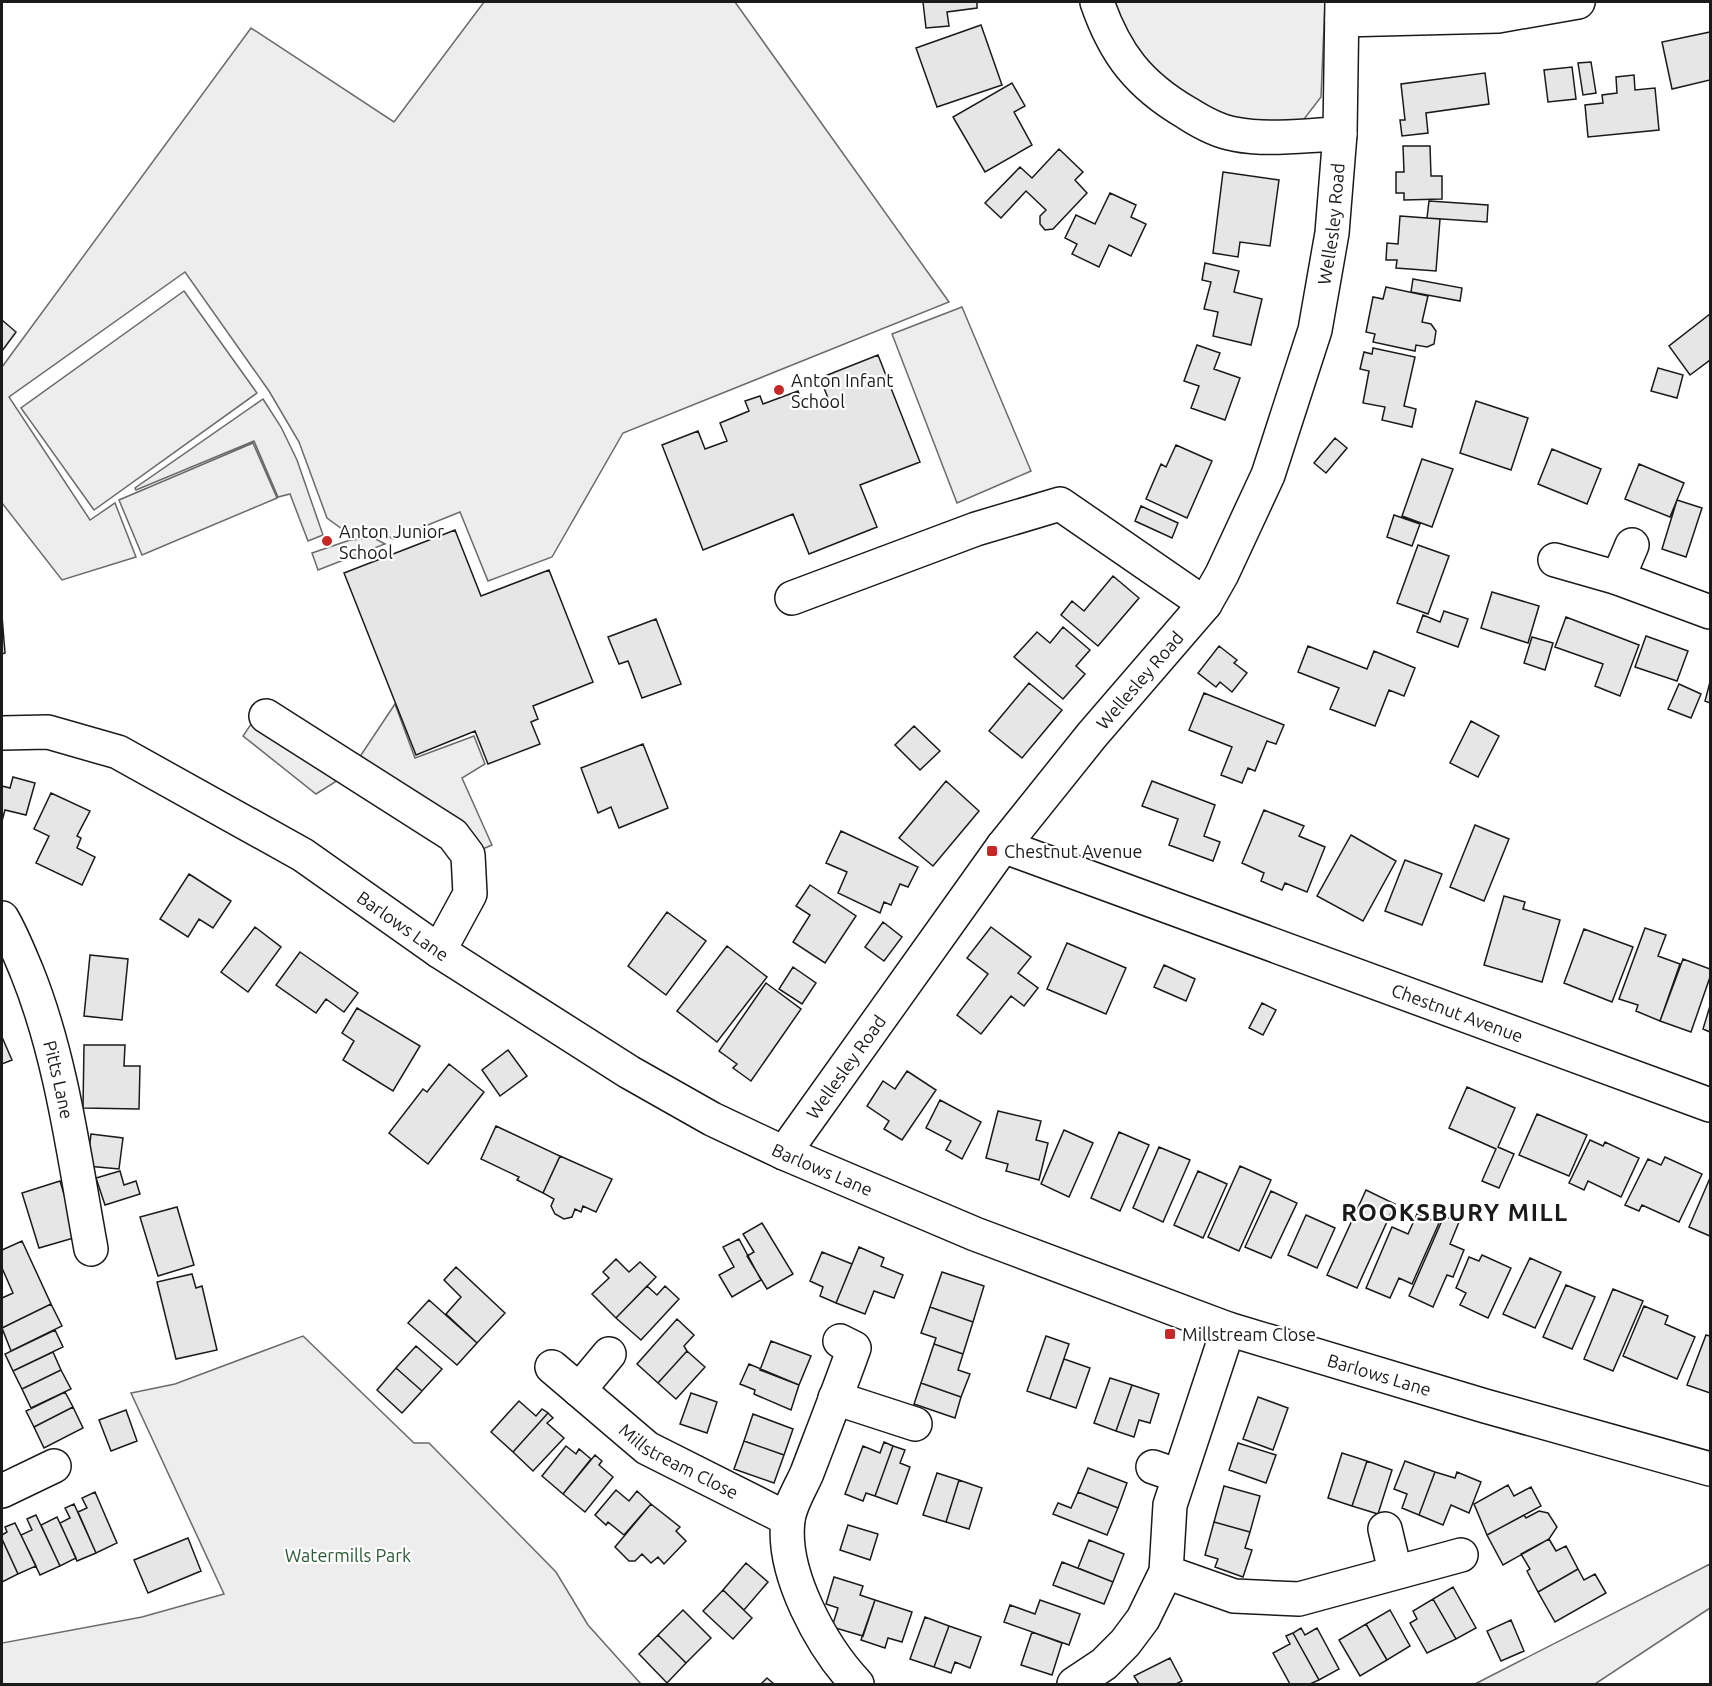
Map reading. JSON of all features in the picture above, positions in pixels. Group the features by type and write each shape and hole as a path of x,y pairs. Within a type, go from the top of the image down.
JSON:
{"street":[{"name":"Wellesley Road","path":"1096,2 1107,32 1128,66 1151,89 1205,124 1233,134 1264,137 1340,134"},
{"path":"1342,11 1498,16 1578,2"},
{"name":"Wellesley Road","path":"784,1153 1003,846 1092,735 1205,603 1216,586 1268,475 1315,330 1332,233 1340,134 1342,11"},
{"path":"792,598 976,529 1060,504 1205,603"},
{"path":"1618,578 1632,545"},
{"path":"1555,560 1618,578 1710,612"},
{"path":"267,716 453,835 468,855 470,894 439,951"},
{"name":"Barlows Lane","path":"2,733 48,732 118,752 303,855 439,951 629,1072 712,1119 784,1153 975,1234 1228,1329 1485,1406 1710,1468"},
{"name":"Chestnut Avenue","path":"1003,846 1710,1105"},
{"name":"Pitts Lane","path":"2,918 10,930 42,1009 68,1123 91,1250"},
{"path":"1074,1684 1104,1664 1125,1643 1143,1619 1166,1572 1170,1505 1166,1471 1228,1329"},
{"path":"840,1341 854,1348 788,1519 790,1550 799,1587 815,1629 836,1662 857,1684"},
{"path":"579,1390 609,1354"},
{"name":"Millstream Close","path":"552,1366 647,1448 788,1519"},
{"path":"835,1398 915,1424"},
{"path":"2,1491 54,1466"},
{"path":"1385,1529 1395,1571"},
{"path":"1166,1572 1234,1596 1299,1599 1395,1571 1461,1555"}],"shaded area":[{"path":"484,2 735,2 949,302 623,433 552,557 488,581 460,512 393,539 378,530 342,529 327,518 299,442 269,391 185,272 9,397 90,520 115,503 136,557 62,580 2,503 2,367 251,28 394,122"},
{"path":"1113,2 1325,2 1321,97 1301,123 1226,121 1165,82 1139,52 1117,18"},
{"path":"184,291 257,393 94,510 21,408"},
{"path":"962,307 1031,471 957,503 892,334"},
{"path":"263,399 281,427 297,460 323,535 308,541 290,494 278,497 254,441 136,490 135,488"},
{"path":"253,443 277,498 142,555 119,500"},
{"path":"374,538 385,544 318,570 312,553 350,540"},
{"path":"268,699 361,764 361,755 395,704 415,758 474,736 485,764 462,778 492,845 471,854 338,780 316,794 243,736"},
{"name":"Watermills Park","path":"303,1336 414,1443 429,1443 556,1572 588,1625 641,1684 2,1684 2,1643 142,1617 224,1594 131,1393 175,1384"},
{"path":"1710,1564 1710,1608 1595,1684 1475,1684"}],"building":[{"path":"923,2 977,2 977,8 947,12 949,26 926,28"},
{"path":"981,25 1002,85 937,107 916,48"},
{"path":"1710,32 1710,80 1672,89 1662,42"},
{"path":"1591,62 1596,93 1583,95 1578,63"},
{"path":"1572,67 1576,99 1548,102 1544,70"},
{"path":"1485,73 1489,104 1426,113 1428,133 1402,136 1400,120 1405,120 1401,84"},
{"path":"1634,75 1635,90 1655,88 1659,130 1588,137 1585,105 1603,103 1602,95 1617,93 1616,77"},
{"path":"1012,83 1025,106 1014,112 1032,145 985,172 953,117"},
{"path":"1403,146 1430,146 1431,176 1442,176 1442,199 1404,200 1404,193 1396,193 1396,172 1404,172"},
{"path":"1059,149 1083,172 1075,180 1087,193 1053,229 1045,230 1040,224 1040,216 1046,210 1026,191 1001,218 985,203 1020,167 1032,178"},
{"path":"1223,172 1279,180 1270,246 1240,242 1238,257 1213,253"},
{"path":"1110,193 1136,205 1131,217 1146,224 1131,256 1109,245 1099,267 1072,254 1077,244 1065,238 1076,215 1095,224"},
{"path":"1429,201 1488,205 1487,222 1427,218"},
{"path":"1400,216 1440,219 1436,271 1396,268 1397,260 1386,260 1387,243 1398,244"},
{"path":"1205,263 1239,271 1234,292 1262,299 1251,345 1213,336 1218,312 1204,309 1211,282 1202,280"},
{"path":"1413,279 1462,288 1460,301 1411,292"},
{"path":"1386,287 1428,296 1422,322 1431,324 1436,331 1434,344 1427,347 1416,345 1415,351 1373,342 1375,334 1366,332 1373,297 1383,299"},
{"path":"1710,314 1710,360 1690,375 1669,346"},
{"path":"2,320 16,332 2,351"},
{"path":"1197,345 1220,353 1214,369 1240,378 1225,420 1191,408 1199,386 1184,381"},
{"path":"1373,348 1415,357 1404,406 1416,409 1412,427 1382,420 1385,407 1363,403 1369,371 1360,369 1364,352 1372,354"},
{"path":"878,355 920,462 860,485 877,527 809,554 793,514 703,550 662,445 698,431 705,449 727,441 720,423 749,411 745,401 760,396 763,404 798,391 804,407 828,398 820,378"},
{"path":"1658,368 1683,375 1677,398 1651,391"},
{"path":"1476,401 1528,418 1511,470 1460,453"},
{"path":"1335,438 1347,448 1326,473 1314,463"},
{"path":"1176,445 1212,461 1187,518 1146,499 1161,464 1166,467"},
{"path":"1552,449 1601,469 1587,504 1538,484"},
{"path":"1422,459 1453,469 1432,527 1402,516"},
{"path":"1639,464 1684,483 1670,517 1625,499"},
{"path":"1677,500 1702,508 1686,557 1662,549"},
{"path":"1141,506 1178,523 1172,538 1135,521"},
{"path":"1394,515 1420,524 1412,546 1387,537"},
{"path":"455,530 481,596 549,570 593,682 533,706 538,719 531,722 540,744 488,764 475,731 416,755 344,573"},
{"path":"1418,545 1449,556 1428,614 1397,603"},
{"path":"1113,576 1139,598 1098,646 1061,615 1072,601 1084,611"},
{"path":"1492,592 1539,606 1528,643 1481,628"},
{"path":"1444,611 1468,619 1458,647 1417,632 1423,615 1440,622"},
{"path":"2,616 5,653 2,654"},
{"path":"1566,617 1639,645 1620,696 1595,686 1603,664 1555,647"},
{"path":"656,619 681,684 642,698 628,661 619,664 608,637"},
{"path":"1063,627 1090,650 1076,666 1085,674 1063,699 1014,657 1037,632 1050,643"},
{"path":"1646,636 1688,651 1677,681 1635,667"},
{"path":"1532,637 1553,643 1545,670 1524,663"},
{"path":"1219,646 1237,660 1234,663 1247,673 1232,692 1220,682 1216,687 1198,673"},
{"path":"1308,646 1367,669 1374,651 1415,668 1404,696 1389,690 1375,726 1330,709 1339,688 1298,672"},
{"path":"1710,682 1710,703 1705,701"},
{"path":"1029,683 1062,710 1022,758 989,731"},
{"path":"1679,684 1701,694 1691,718 1668,709"},
{"path":"1204,693 1284,725 1276,744 1267,741 1255,771 1248,768 1242,783 1221,775 1232,747 1189,730"},
{"path":"1471,721 1499,736 1478,777 1450,763"},
{"path":"914,726 940,751 920,770 895,745"},
{"path":"643,744 668,808 619,828 611,807 598,813 581,768"},
{"path":"13,777 35,783 26,815 5,810 2,821 2,786 10,788"},
{"path":"946,781 979,811 933,866 899,838"},
{"path":"1152,781 1215,805 1204,836 1220,842 1213,861 1169,845 1178,819 1142,806"},
{"path":"51,793 90,811 77,836 81,838 77,848 95,857 82,885 36,863 49,836 34,829"},
{"path":"1264,810 1304,826 1299,836 1325,847 1307,892 1285,883 1282,890 1261,881 1264,873 1242,863"},
{"path":"1475,825 1509,839 1484,901 1450,887"},
{"path":"841,831 918,867 908,887 900,884 891,905 884,902 880,913 838,893 847,872 826,863"},
{"path":"1351,835 1396,861 1363,921 1317,896"},
{"path":"1405,860 1442,874 1422,925 1385,911"},
{"path":"189,874 231,901 213,928 199,919 188,937 160,919"},
{"path":"810,885 856,916 825,963 793,942 810,915 796,906"},
{"path":"1504,896 1525,902 1523,909 1560,920 1542,982 1484,965"},
{"path":"667,912 706,941 666,995 628,966"},
{"path":"883,922 902,937 884,961 865,947"},
{"path":"255,927 281,947 248,992 221,972"},
{"path":"991,927 1031,957 1018,973 1038,988 1024,1006 1011,996 981,1034 957,1015 988,974 967,958"},
{"path":"1645,928 1666,935 1658,956 1680,964 1660,1021 1636,1011 1638,1005 1619,999"},
{"path":"1584,929 1633,947 1612,1002 1564,983"},
{"path":"1067,943 1126,968 1106,1014 1047,989"},
{"path":"727,946 767,977 717,1042 677,1011"},
{"path":"300,952 358,993 344,1012 326,999 316,1013 276,985"},
{"path":"90,955 128,959 122,1020 84,1016"},
{"path":"1683,959 1710,969 1710,977 1691,1032 1660,1021"},
{"path":"1164,965 1195,979 1186,1001 1154,987"},
{"path":"793,967 816,983 802,1004 779,989"},
{"path":"766,983 801,1009 751,1081 733,1068 737,1064 719,1051"},
{"path":"1262,1003 1276,1010 1263,1035 1249,1028"},
{"path":"1710,1006 1710,1032 1703,1029"},
{"path":"357,1008 420,1046 393,1091 343,1060 354,1041 342,1033"},
{"path":"2,1037 12,1060 2,1064"},
{"path":"84,1045 125,1045 124,1066 140,1066 139,1109 83,1108"},
{"path":"508,1050 527,1076 500,1096 482,1070"},
{"path":"449,1064 484,1092 428,1164 389,1133 423,1089 427,1092"},
{"path":"907,1071 936,1090 902,1140 884,1129 889,1121 867,1106 883,1081 895,1089"},
{"path":"1467,1087 1515,1108 1498,1147 1514,1154 1499,1188 1482,1181 1496,1149 1449,1128"},
{"path":"940,1100 981,1122 962,1159 946,1150 951,1141 926,1128"},
{"path":"998,1111 1041,1121 1036,1140 1048,1143 1039,1180 1006,1171 1008,1164 986,1158"},
{"path":"1537,1114 1587,1135 1569,1176 1519,1155"},
{"path":"496,1126 560,1156 543,1193 517,1180 519,1177 481,1159"},
{"path":"1064,1130 1093,1143 1069,1197 1041,1184"},
{"path":"1119,1132 1149,1145 1120,1211 1091,1198"},
{"path":"91,1134 123,1138 119,1169 87,1166"},
{"path":"1590,1140 1603,1146 1605,1142 1639,1158 1621,1197 1588,1181 1584,1190 1569,1183"},
{"path":"1159,1147 1190,1160 1163,1222 1133,1208"},
{"path":"560,1156 612,1179 596,1212 583,1206 581,1212 575,1209 572,1217 564,1219 555,1214 551,1206 554,1199 543,1193"},
{"path":"1665,1157 1702,1174 1679,1222 1642,1205 1639,1211 1625,1205 1648,1159 1661,1165"},
{"path":"1240,1166 1271,1180 1239,1251 1208,1237"},
{"path":"120,1171 124,1185 136,1181 140,1194 105,1205 96,1178"},
{"path":"1198,1171 1227,1184 1203,1238 1174,1225"},
{"path":"1710,1178 1710,1236 1689,1227"},
{"path":"60,1181 77,1237 39,1248 22,1193"},
{"path":"1366,1190 1395,1204 1357,1288 1327,1275"},
{"path":"1271,1191 1297,1203 1271,1258 1245,1247"},
{"path":"177,1207 194,1265 158,1276 140,1217"},
{"path":"1417,1214 1439,1223 1412,1284 1399,1278 1390,1298 1366,1288 1392,1227 1408,1234"},
{"path":"1306,1215 1335,1228 1317,1268 1288,1255"},
{"path":"1444,1216 1459,1222 1450,1244 1464,1250 1453,1277 1447,1275 1433,1307 1409,1296"},
{"path":"762,1223 793,1274 767,1289 747,1256 754,1252 743,1234"},
{"path":"739,1239 761,1280 732,1297 719,1275 734,1267 723,1247"},
{"path":"22,1241 51,1304 2,1328 2,1298 13,1293 2,1268 2,1250"},
{"path":"859,1247 884,1258 881,1266 903,1275 894,1298 874,1291 865,1314 836,1303"},
{"path":"822,1252 852,1264 836,1303 820,1296 823,1287 810,1281"},
{"path":"1482,1255 1511,1268 1488,1318 1460,1305 1466,1293 1456,1288 1469,1257 1479,1261"},
{"path":"1530,1258 1561,1272 1535,1328 1503,1314"},
{"path":"616,1259 629,1272 640,1262 656,1277 616,1318 592,1294 609,1278 603,1272"},
{"path":"456,1267 505,1313 477,1343 446,1314 461,1297 444,1280"},
{"path":"942,1272 984,1286 973,1322 930,1307"},
{"path":"192,1274 196,1288 202,1286 217,1350 176,1359 157,1282"},
{"path":"1566,1285 1595,1297 1572,1349 1543,1337"},
{"path":"647,1286 657,1295 665,1286 679,1299 641,1340 616,1318"},
{"path":"1613,1289 1643,1301 1613,1371 1584,1359"},
{"path":"429,1300 477,1343 457,1365 408,1323"},
{"path":"51,1304 62,1326 11,1351 2,1328"},
{"path":"1644,1306 1668,1316 1665,1324 1695,1337 1677,1379 1623,1356"},
{"path":"930,1307 973,1322 963,1354 934,1344 936,1338 921,1333"},
{"path":"677,1319 694,1335 684,1346 687,1351 658,1383 637,1364"},
{"path":"55,1330 63,1347 13,1371 5,1354"},
{"path":"1706,1335 1710,1336 1710,1393 1687,1385"},
{"path":"1046,1336 1069,1344 1050,1399 1027,1391"},
{"path":"771,1341 811,1356 799,1385 760,1370"},
{"path":"934,1344 963,1354 958,1370 970,1374 961,1397 921,1383"},
{"path":"416,1346 442,1369 422,1391 396,1368"},
{"path":"687,1351 705,1367 676,1399 658,1383"},
{"path":"53,1352 61,1370 22,1389 13,1371"},
{"path":"1064,1359 1090,1368 1076,1408 1050,1399"},
{"path":"749,1364 799,1385 791,1410 754,1394 755,1390 740,1384"},
{"path":"396,1368 422,1391 402,1413 377,1390"},
{"path":"61,1370 71,1389 31,1408 22,1389"},
{"path":"1110,1378 1132,1385 1116,1431 1094,1423"},
{"path":"921,1383 961,1397 955,1418 914,1404"},
{"path":"1132,1385 1159,1394 1150,1423 1139,1420 1134,1437 1116,1431"},
{"path":"65,1392 73,1407 34,1427 26,1411"},
{"path":"691,1393 717,1402 707,1433 680,1424"},
{"path":"1258,1397 1288,1408 1273,1450 1243,1439"},
{"path":"519,1401 536,1416 542,1409 548,1413 513,1452 491,1432"},
{"path":"73,1407 83,1428 44,1448 34,1427"},
{"path":"126,1410 137,1441 111,1451 99,1420"},
{"path":"548,1413 553,1418 547,1423 564,1438 533,1471 513,1452"},
{"path":"753,1414 793,1429 784,1455 744,1441"},
{"path":"744,1441 784,1455 774,1483 734,1469"},
{"path":"884,1442 893,1446 875,1496 866,1493 863,1501 845,1494 863,1446 880,1453"},
{"path":"1238,1443 1276,1455 1266,1483 1229,1470"},
{"path":"566,1446 576,1454 579,1449 591,1459 563,1494 542,1476"},
{"path":"893,1446 905,1450 900,1463 910,1467 897,1504 875,1496"},
{"path":"1342,1453 1367,1461 1352,1506 1328,1498"},
{"path":"595,1455 602,1461 599,1465 613,1477 585,1512 563,1494"},
{"path":"1367,1461 1392,1470 1378,1514 1352,1506"},
{"path":"1405,1461 1435,1472 1419,1515 1402,1508 1407,1494 1394,1489"},
{"path":"1088,1468 1127,1483 1118,1508 1078,1492"},
{"path":"1435,1472 1455,1478 1457,1472 1481,1482 1469,1513 1451,1505 1443,1525 1419,1515"},
{"path":"937,1473 959,1480 946,1522 923,1515"},
{"path":"959,1480 982,1488 969,1529 946,1522"},
{"path":"1508,1485 1514,1496 1531,1487 1541,1506 1487,1535 1474,1504"},
{"path":"1224,1486 1260,1496 1250,1532 1214,1522"},
{"path":"616,1490 629,1501 637,1491 651,1504 624,1535 608,1522 606,1525 595,1515"},
{"path":"95,1492 117,1543 96,1553 78,1512 87,1508 82,1498"},
{"path":"1078,1492 1118,1508 1107,1535 1053,1514 1058,1503 1071,1508"},
{"path":"74,1504 96,1553 77,1561 60,1523 70,1518 65,1508"},
{"path":"651,1504 680,1527 676,1531 686,1541 664,1564 658,1557 651,1563 642,1554 635,1561 629,1561 615,1547"},
{"path":"1539,1511 1548,1513 1557,1527 1549,1539 1503,1565 1487,1535 1524,1515 1526,1518"},
{"path":"36,1515 60,1566 40,1575 21,1535 32,1530 27,1519"},
{"path":"57,1517 76,1558 60,1566 41,1525"},
{"path":"1214,1522 1250,1532 1245,1548 1252,1550 1243,1577 1215,1567 1218,1559 1205,1555"},
{"path":"15,1523 36,1566 18,1574 2,1539 2,1535 7,1532 5,1527"},
{"path":"848,1525 878,1534 870,1560 840,1550"},
{"path":"188,1538 201,1571 148,1593 134,1560"},
{"path":"2,1539 18,1574 2,1582"},
{"path":"1549,1539 1556,1551 1566,1546 1578,1569 1538,1592 1527,1571 1530,1569 1521,1554"},
{"path":"1089,1540 1124,1554 1113,1582 1078,1568"},
{"path":"1062,1562 1113,1582 1104,1604 1053,1585"},
{"path":"746,1563 768,1582 744,1610 723,1590"},
{"path":"1578,1569 1584,1580 1595,1574 1606,1593 1555,1622 1538,1592"},
{"path":"834,1577 863,1586 860,1595 875,1600 863,1636 832,1627 838,1608 826,1604"},
{"path":"1453,1587 1476,1628 1456,1639 1433,1599"},
{"path":"723,1590 752,1618 733,1639 703,1611"},
{"path":"1433,1599 1456,1639 1427,1653 1410,1623 1417,1619 1413,1611"},
{"path":"875,1600 912,1612 902,1642 888,1638 885,1648 861,1640"},
{"path":"1040,1600 1080,1614 1069,1645 1004,1622 1010,1605 1035,1614"},
{"path":"683,1610 711,1638 686,1663 658,1635"},
{"path":"1390,1610 1410,1646 1387,1660 1366,1624"},
{"path":"925,1617 949,1626 934,1667 910,1659"},
{"path":"1511,1620 1524,1651 1501,1661 1487,1631"},
{"path":"1366,1624 1387,1660 1360,1676 1339,1640"},
{"path":"949,1626 981,1637 970,1668 955,1662 951,1673 934,1667"},
{"path":"1301,1628 1305,1635 1317,1628 1339,1669 1319,1680 1293,1633"},
{"path":"1032,1632 1062,1643 1052,1675 1021,1665"},
{"path":"1293,1633 1319,1680 1310,1684 1290,1684 1273,1653 1290,1644 1286,1636"},
{"path":"658,1635 686,1663 667,1683 639,1654"},
{"path":"1170,1658 1182,1681 1176,1684 1139,1684 1134,1676"},
{"path":"767,1678 774,1684 761,1684"}],"place":[{"name":"Anton Infant School","path":"779,390"},
{"name":"Anton Junior School","path":"327,541"},
{"name":"Chestnut Avenue","path":"992,851"},
{"name":"Millstream Close","path":"1170,1334"}],"district":[{"name":"ROOKSBURY MILL","path":"1455,1212"}]}
